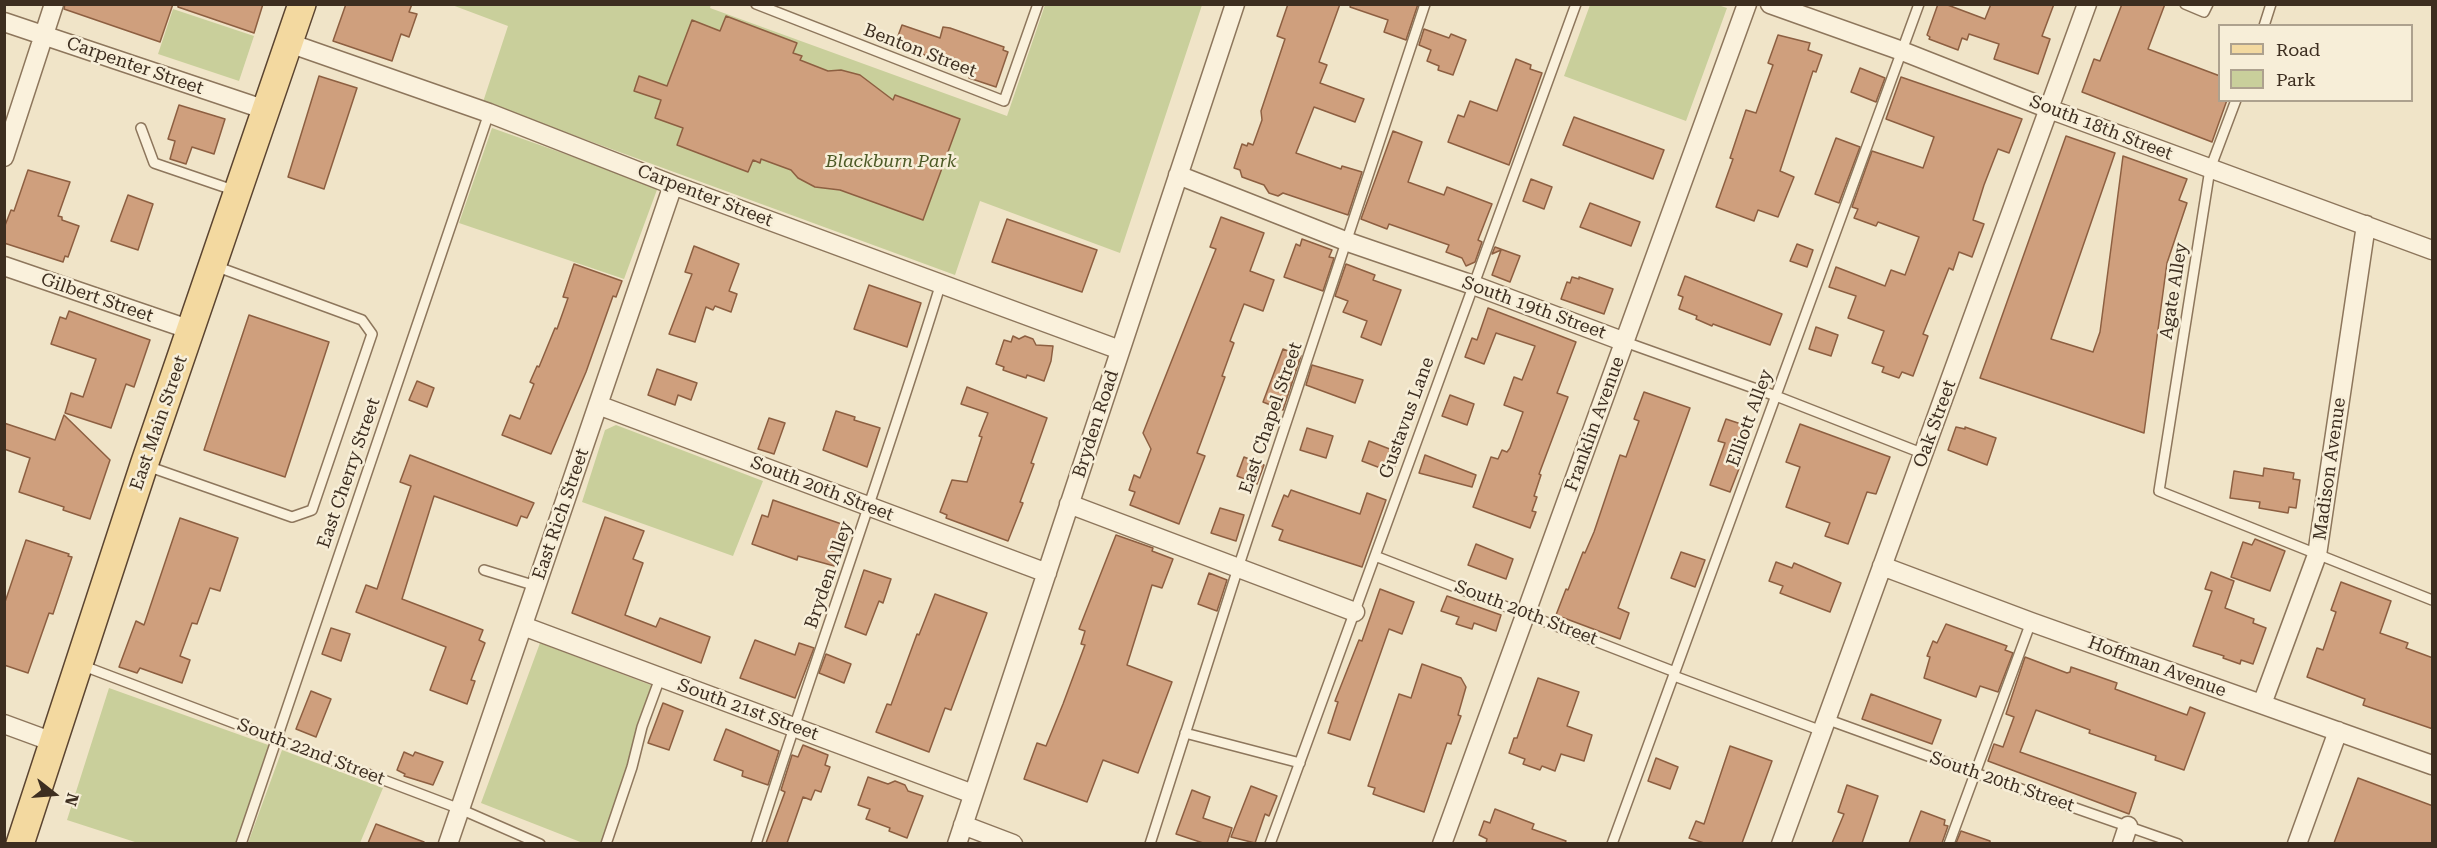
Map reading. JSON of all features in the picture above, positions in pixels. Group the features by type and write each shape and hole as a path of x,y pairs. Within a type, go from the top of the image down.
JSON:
{"main road":[{"name":"East Main Street","path":"20,843 144,465 302,4"}],"street":[{"path":"4,157 54,4"},
{"name":"Bryden Road","path":"957,843 1235,4"},
{"name":"Franklin Avenue","path":"1443,843 1747,4"},
{"name":"South 18th Street","path":"1770,4 1902,51 2049,109 2433,250"},
{"name":"Oak Street","path":"1781,843 2087,4"},
{"name":"Carpenter Street","path":"4,22 266,110"},
{"name":"Carpenter Street","path":"289,43 489,113 673,185 1120,350"},
{"name":"South 19th Street","path":"1178,175 1348,242 1473,285 1625,342"},
{"name":"East Rich Street","path":"448,843 673,185"},
{"name":"Madison Avenue","path":"2262,704 2317,555 2366,225"},
{"name":"Gilbert Street","path":"4,266 190,330"},
{"name":"South 20th Street","path":"598,405 1047,573"},
{"path":"1069,504 1355,612"},
{"name":"Hoffman Avenue","path":"1882,566 2031,622 2433,765"},
{"name":"South 21st Street","path":"523,627 973,794"},
{"path":"4,724 53,742"},
{"path":"2297,843 2338,731"},
{"path":"963,825 1013,843"}],"lane":[{"name":"Benton Street","path":"756,4 1004,101 1038,4"},
{"name":"East Chapel Street","path":"1150,843 1238,568 1348,242 1425,4"},
{"name":"Gustavus Lane","path":"1270,843 1576,4"},
{"name":"Elliott Alley","path":"1612,843 1919,4"},
{"path":"2184,4 2204,12 2208,4"},
{"path":"2259,4 2271,6 2265,24"},
{"name":"Agate Alley","path":"2235,102 2210,169 2159,491 2317,555"},
{"name":"East Cherry Street","path":"241,843 489,113"},
{"path":"141,128 154,163 238,192"},
{"path":"144,465 292,517 312,510 372,334 362,320 212,265"},
{"name":"Bryden Alley","path":"756,843 870,507 941,283"},
{"name":"South 19th Street","path":"1625,342 1776,396 1924,454"},
{"path":"2317,555 2433,600"},
{"name":"South 20th Street","path":"1375,556 1526,613 1675,674 1975,773 2125,835 2178,843"},
{"path":"484,570 536,586"},
{"path":"1949,843 2031,622"},
{"name":"South 22nd Street","path":"80,664 460,809 540,843"},
{"path":"606,843 632,767 642,727 660,678"},
{"path":"1185,733 1300,763"}],"green space":[{"name":"Blackburn Park","path":"452,5 711,5 710,8 1007,116 1045,5 1202,5 1120,253 980,201 955,275 483,102 508,26"},
{"path":"1590,5 1718,5 1727,8 1686,121 1564,76"},
{"path":"173,9 254,36 239,81 158,54"},
{"path":"492,128 658,187 624,279 459,223"},
{"path":"616,425 763,481 733,556 582,502 605,430"},
{"path":"540,643 656,687 603,843 583,843 481,803"},
{"path":"109,688 271,746 237,843 138,843 67,820"},
{"path":"282,750 383,788 360,843 248,843"}],"building":[{"path":"65,4 173,4 160,42 64,9"},
{"path":"178,4 263,4 254,33 178,7"},
{"path":"346,4 412,4 409,12 417,14 409,37 401,34 392,61 333,41"},
{"path":"1288,4 1340,4 1319,62 1327,65 1320,83 1364,99 1355,122 1314,107 1296,153 1341,169 1342,166 1362,172 1348,215 1283,193 1278,196 1269,193 1264,185 1242,177 1240,170 1234,168 1242,144 1253,145 1262,120 1261,111 1285,39 1277,36"},
{"path":"1351,4 1418,4 1406,40 1384,32 1388,20 1350,7"},
{"path":"1938,4 1945,4 1985,19 1991,4 2054,4 2042,36 2050,39 2038,74 1994,59 1999,44 1969,34 1967,40 1962,38 1958,50 1929,39 1927,35"},
{"path":"2122,4 2165,4 2148,49 2218,75 2218,102 2226,102 2212,142 2082,92 2094,59 2100,61"},
{"path":"726,16 797,43 793,53 802,56 800,60 828,71 841,70 860,75 893,100 895,95 960,119 923,220 840,190 815,187 798,178 791,170 761,159 760,163 753,160 748,172 677,145 683,128 655,118 661,100 634,91 639,76 667,86 692,20 720,31"},
{"path":"902,25 940,38 943,27 950,28 1004,47 1003,50 1008,52 996,87 969,78 971,72 895,44"},
{"path":"1424,29 1449,38 1451,34 1466,40 1453,75 1438,70 1439,66 1427,61 1431,50 1419,45"},
{"path":"1778,35 1810,43 1808,50 1822,55 1816,72 1813,71 1780,171 1794,177 1778,217 1758,210 1754,221 1716,207 1733,159 1730,158 1746,110 1756,113 1773,65 1768,63"},
{"path":"1516,59 1531,65 1530,69 1542,73 1509,165 1448,142 1458,115 1464,117 1470,101 1497,111"},
{"path":"1860,68 1885,78 1876,102 1851,92"},
{"path":"319,76 357,88 324,189 288,177"},
{"path":"1901,77 2022,119 2009,153 1998,149 1984,185 1973,220 1984,224 1972,257 1959,252 1953,270 1949,268 1923,334 1928,336 1913,376 1902,372 1899,378 1882,372 1884,367 1872,363 1884,331 1848,318 1856,296 1829,287 1836,267 1885,286 1891,270 1905,275 1919,237 1878,222 1876,226 1854,218 1858,209 1852,207 1872,151 1923,168 1934,137 1886,119"},
{"path":"179,105 225,119 214,154 192,147 186,164 170,159 175,141 168,139"},
{"path":"1574,117 1664,150 1653,179 1563,145"},
{"path":"1393,131 1422,142 1408,182 1444,195 1447,187 1492,204 1478,240 1482,242 1475,262 1466,266 1462,258 1446,252 1449,245 1389,224 1387,229 1361,219"},
{"path":"2066,136 2115,153 2051,339 2093,352 2100,332 2123,156 2187,179 2179,200 2187,203 2167,263 2144,433 1980,378"},
{"path":"1836,138 1860,147 1839,203 1815,194"},
{"path":"28,170 70,182 58,216 62,217 62,220 79,226 68,257 65,256 63,262 4,243 4,228 11,210 14,211"},
{"path":"1531,179 1552,187 1544,209 1523,201"},
{"path":"128,195 153,204 138,250 111,241"},
{"path":"1590,203 1640,222 1631,246 1580,227"},
{"path":"1221,217 1264,233 1250,271 1274,280 1263,311 1244,304 1230,341 1234,343 1222,376 1225,377 1197,453 1205,456 1179,524 1130,505 1135,492 1129,490 1134,475 1140,478 1151,449 1143,433 1216,249 1210,247"},
{"path":"1007,219 1097,250 1082,292 992,262"},
{"path":"1302,239 1332,250 1329,257 1334,258 1323,291 1284,277 1296,244 1300,246"},
{"path":"1797,244 1813,250 1807,267 1790,261"},
{"path":"694,246 739,264 729,291 737,294 731,312 715,306 713,310 706,307 695,342 669,334 692,274 685,272"},
{"path":"1495,247 1520,256 1510,282 1492,275 1501,250 1492,254"},
{"path":"574,264 622,281 616,297 613,296 586,372 551,454 502,435 510,415 520,419 534,384 530,382 537,366 539,367 555,328 557,329 568,298 563,297"},
{"path":"1346,264 1375,275 1373,280 1401,290 1381,345 1361,337 1367,321 1343,312 1348,301 1335,296"},
{"path":"1685,276 1782,314 1770,345 1713,324 1712,326 1696,319 1697,316 1679,309 1683,297 1678,295"},
{"path":"1572,277 1579,279 1579,277 1613,289 1604,314 1561,299 1567,282 1570,283"},
{"path":"869,285 921,303 907,347 854,329"},
{"path":"1488,308 1576,342 1557,393 1568,397 1539,474 1541,475 1534,496 1537,497 1532,511 1536,512 1530,528 1473,507 1491,457 1498,459 1502,450 1507,452 1510,448 1523,412 1504,405 1514,377 1522,380 1535,346 1496,333 1484,364 1465,357 1472,338 1477,340"},
{"path":"69,311 150,340 134,387 126,384 111,428 65,413 71,393 83,397 96,359 51,344 60,317 66,319"},
{"path":"249,315 329,342 285,477 204,450"},
{"path":"1816,327 1838,335 1831,356 1809,349"},
{"path":"1013,336 1019,339 1025,336 1033,339 1036,345 1053,346 1044,381 1003,370 1004,367 996,364 1004,340 1011,342"},
{"path":"1283,349 1301,356 1283,410 1263,402"},
{"path":"1312,365 1363,380 1355,403 1306,385"},
{"path":"657,369 697,383 691,400 678,395 675,405 648,395"},
{"path":"417,381 434,388 427,407 409,400"},
{"path":"967,387 1047,418 1031,463 1034,464 1020,502 1023,503 1008,541 946,518 947,515 940,512 952,480 967,482 982,437 979,436 988,413 961,404"},
{"path":"1644,392 1690,408 1618,608 1629,613 1620,639 1556,615 1594,532 1620,455 1626,457 1639,421 1634,419"},
{"path":"1450,395 1474,404 1467,425 1442,416"},
{"path":"836,411 855,417 854,420 880,428 867,467 823,450"},
{"path":"64,415 110,460 90,519 63,510 64,507 19,492 30,458 4,449 4,423 55,440"},
{"path":"769,418 785,423 774,454 758,449"},
{"path":"1726,419 1750,427 1736,465 1740,466 1730,492 1710,485 1725,443 1718,441"},
{"path":"1800,424 1890,457 1876,494 1867,492 1848,544 1825,536 1830,523 1786,507 1800,467 1786,462"},
{"path":"1956,427 1965,429 1965,427 1996,438 1987,465 1948,450"},
{"path":"1307,428 1333,436 1326,458 1300,450"},
{"path":"1369,441 1400,453 1394,468 1385,465 1383,469 1362,461"},
{"path":"410,455 534,503 527,518 521,516 517,526 434,496 402,599 483,630 479,640 485,643 471,680 475,681 467,704 430,690 446,647 356,612 366,585 377,589 411,486 400,482"},
{"path":"1425,455 1476,475 1472,487 1419,473"},
{"path":"1244,457 1264,465 1257,484 1237,476"},
{"path":"2264,468 2294,473 2293,479 2300,480 2296,508 2289,507 2288,513 2259,508 2260,502 2230,498 2234,471 2263,476"},
{"path":"1291,490 1360,514 1367,493 1386,500 1362,567 1279,540 1283,530 1272,526 1284,495 1288,497"},
{"path":"773,500 850,527 838,567 798,556 797,560 752,544 762,515 768,517"},
{"path":"1220,508 1244,515 1236,541 1211,533"},
{"path":"605,517 644,531 633,559 643,563 625,615 656,627 660,618 710,637 701,663 572,613"},
{"path":"180,518 238,538 220,591 210,588 197,624 192,623 180,656 190,660 182,683 140,668 137,673 119,667 136,621 144,625"},
{"path":"1116,535 1153,548 1152,551 1173,559 1162,588 1152,585 1127,665 1172,682 1138,773 1103,760 1087,802 1024,779 1037,743 1046,746 1063,704 1085,645 1081,644 1085,631 1079,629"},
{"path":"2255,539 2285,551 2270,591 2231,577 2243,542 2252,545"},
{"path":"26,540 72,557 53,614 49,613 28,673 4,665 4,605"},
{"path":"1476,544 1513,559 1506,579 1468,565"},
{"path":"1681,552 1705,560 1695,587 1671,578"},
{"path":"1776,562 1792,568 1794,563 1841,583 1830,612 1780,593 1783,586 1769,581"},
{"path":"864,570 891,579 883,603 879,601 866,635 845,627"},
{"path":"2211,572 2234,581 2225,608 2254,619 2253,623 2266,628 2253,664 2241,660 2240,664 2193,646 2212,591 2205,589"},
{"path":"1209,573 1227,580 1217,611 1198,604"},
{"path":"2341,582 2391,601 2380,633 2408,643 2406,648 2433,658 2433,729 2363,705 2365,699 2307,677 2317,648 2323,650 2336,612 2331,610"},
{"path":"1380,589 1414,602 1402,634 1389,629 1350,740 1328,733 1338,702 1335,701 1359,640 1362,641"},
{"path":"935,594 987,613 951,710 945,708 929,752 876,732 887,704 891,705 917,634 919,635"},
{"path":"1447,596 1501,615 1496,631 1474,623 1472,629 1456,624 1459,617 1441,611"},
{"path":"1946,624 2007,646 2005,650 2013,653 1998,692 1980,686 1976,697 1924,678 1930,657 1927,656 1933,641 1937,643"},
{"path":"331,628 350,634 341,661 322,654"},
{"path":"755,640 795,655 799,643 814,648 795,698 740,678"},
{"path":"826,654 851,664 844,683 819,673"},
{"path":"2025,657 2067,673 2070,672 2071,667 2117,683 2115,689 2187,715 2190,707 2205,713 2184,770 2155,760 2156,756 2089,733 2090,730 2036,710 2020,752 2136,793 2129,814 1988,761 1994,744 2003,747 2014,717 2006,714"},
{"path":"1422,664 1461,678 1466,687 1458,715 1461,716 1451,744 1447,743 1424,812 1373,794 1375,788 1368,786 1399,694 1411,698"},
{"path":"1538,678 1579,692 1567,726 1592,735 1584,761 1561,754 1555,771 1542,766 1540,770 1523,764 1525,759 1509,753 1514,738 1517,738"},
{"path":"311,691 331,699 316,737 296,729"},
{"path":"1871,694 1941,720 1932,744 1862,719"},
{"path":"663,703 683,711 669,750 648,743"},
{"path":"726,729 779,751 768,785 742,776 743,771 714,760"},
{"path":"803,745 828,755 825,765 830,767 821,792 815,790 811,800 803,797 787,843 766,843 785,792 781,790 792,755 798,757"},
{"path":"1730,746 1772,761 1742,843 1704,843 1689,838 1696,821 1704,824"},
{"path":"404,752 413,756 415,752 443,762 433,785 404,776 405,774 397,770"},
{"path":"1656,758 1678,767 1670,789 1648,781"},
{"path":"868,777 888,784 895,781 905,785 908,791 923,796 907,838 889,831 890,828 866,819 870,809 858,805"},
{"path":"2358,778 2433,806 2433,843 2334,843"},
{"path":"1847,785 1878,796 1862,843 1832,843 1844,814 1838,812"},
{"path":"1251,786 1277,796 1269,816 1265,814 1255,843 1231,837"},
{"path":"1192,790 1210,797 1203,818 1232,828 1227,843 1203,843 1176,834"},
{"path":"1495,809 1534,824 1532,829 1566,841 1565,843 1486,843 1487,839 1479,835 1484,821 1490,823"},
{"path":"1921,811 1945,820 1944,825 1948,826 1942,843 1909,843"},
{"path":"376,824 424,842 368,843"},
{"path":"1961,831 1990,841 1990,843 1956,843"}]}
